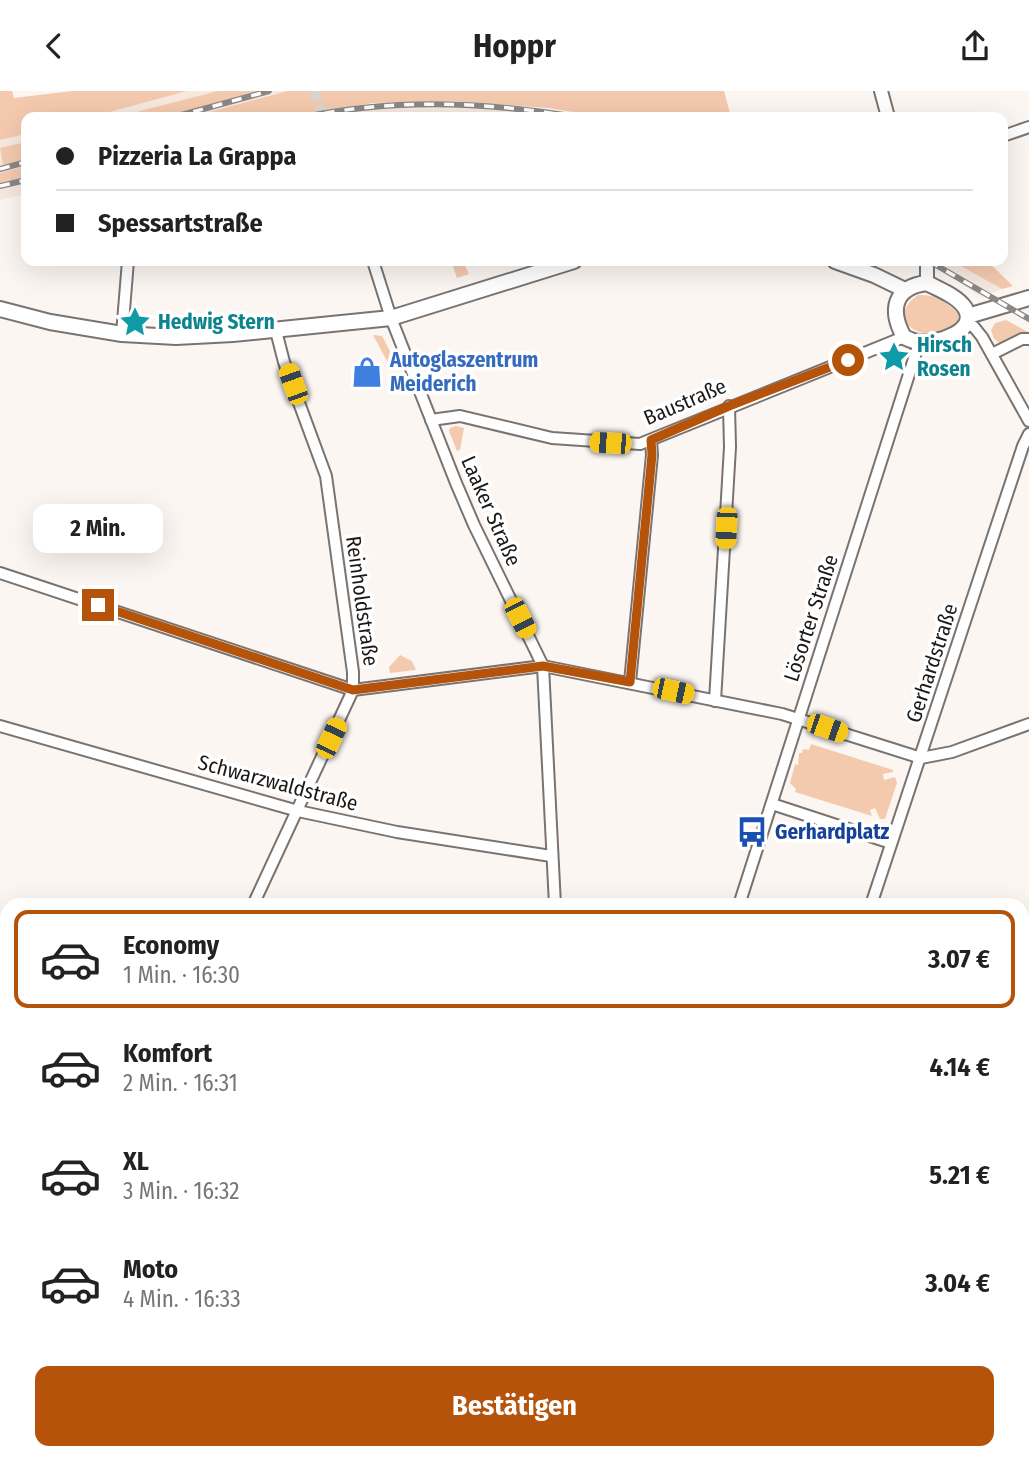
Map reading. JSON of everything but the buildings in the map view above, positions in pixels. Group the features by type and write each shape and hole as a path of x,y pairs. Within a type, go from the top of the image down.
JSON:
{"main road":[{"path":"0,309 50,322 122,334 204,337 391,319 558,266"},
{"path":"849,266 905,290"},
{"path":"968,320 963,306 928,283 905,290 896,308 898,324 904,337 919,342 959,332 968,320 1029,298"}],"street":[{"path":"881,91 887,112"},
{"path":"1008,134 1029,127"},
{"path":"122,334 128,266"},
{"name":"Laaker Straße","path":"375,266 391,319 474,525 543,666 554,898"},
{"path":"927,266 928,283"},
{"path":"968,320 979,332 1029,421"},
{"name":"Reinholdstraße","path":"256,898 353,690 353,672 326,476 284,362 276,331"},
{"name":"Baustraße","path":"431,421 460,416 552,438 632,444 651,440 904,337"},
{"path":"992,354 1029,338"},
{"name":"Lösorter Straße","path":"740,898 919,342"},
{"path":"716,701 730,447 729,406"},
{"name":"Gerhardstraße","path":"873,898 1029,434"},
{"path":"630,682 652,455 651,440"},
{"path":"0,573 353,690 543,666 799,719 920,758 952,752 1029,724"},
{"name":"Schwarzwaldstraße","path":"0,726 298,811 397,832 551,856"},
{"path":"772,804 891,843"}],"shaded area":[{"path":"0,91 12,91 14,98 72,91 187,91 110,112 21,112 21,135 0,140"},
{"path":"187,91 287,91 209,112 110,112"},
{"path":"218,91 264,91 186,112 136,112"},
{"path":"287,91 724,91 730,112 572,112 454,101 373,103 318,112 209,112"},
{"path":"410,101 502,103 567,112 314,112"},
{"path":"21,135 21,167 0,173 0,140"},
{"path":"21,143 21,160 3,165 0,148"},
{"path":"21,167 21,178 0,183 0,173"},
{"path":"21,178 21,195 0,200 0,183"},
{"path":"453,266 465,266 469,274 457,278"},
{"path":"943,266 961,266 1002,289 982,297 944,273"},
{"path":"961,266 992,266 1013,286 1002,289"},
{"path":"918,295 935,297 949,305 958,313 958,323 946,331 933,334 912,329 904,314 908,304"},
{"path":"1006,320 1028,332 1001,344 994,339 991,330 995,323"},
{"path":"373,335 382,336 393,357 388,363"},
{"path":"456,426 464,428 460,450 457,451 449,431"},
{"path":"400,655 412,661 416,670 390,673 389,667"},
{"path":"811,744 893,770 883,774 884,780 895,777 897,783 885,819 880,819 875,808 870,810 872,816 795,792 796,789 790,783 795,764 798,765 799,753 802,753 803,749 809,750"}],"tunnel":[{"path":"314,91 322,112"}],"railway":[{"path":"192,112 269,91"},
{"path":"333,112 441,104 543,112"},
{"path":"0,169 21,163"},
{"path":"0,186 21,181"},
{"path":"938,266 1029,319"}],"place":[{"name":"Hedwig Stern","path":"135,322"},
{"name":"Hirsch Rosen","path":"894,357"},
{"name":"Autoglaszentrum Meiderich","path":"367,372"},
{"name":"Gerhardplatz","path":"752,832"}],"route":[{"path":"98,605 353,690 543,666 630,682 652,455 651,440 729,406 848,360"}]}
